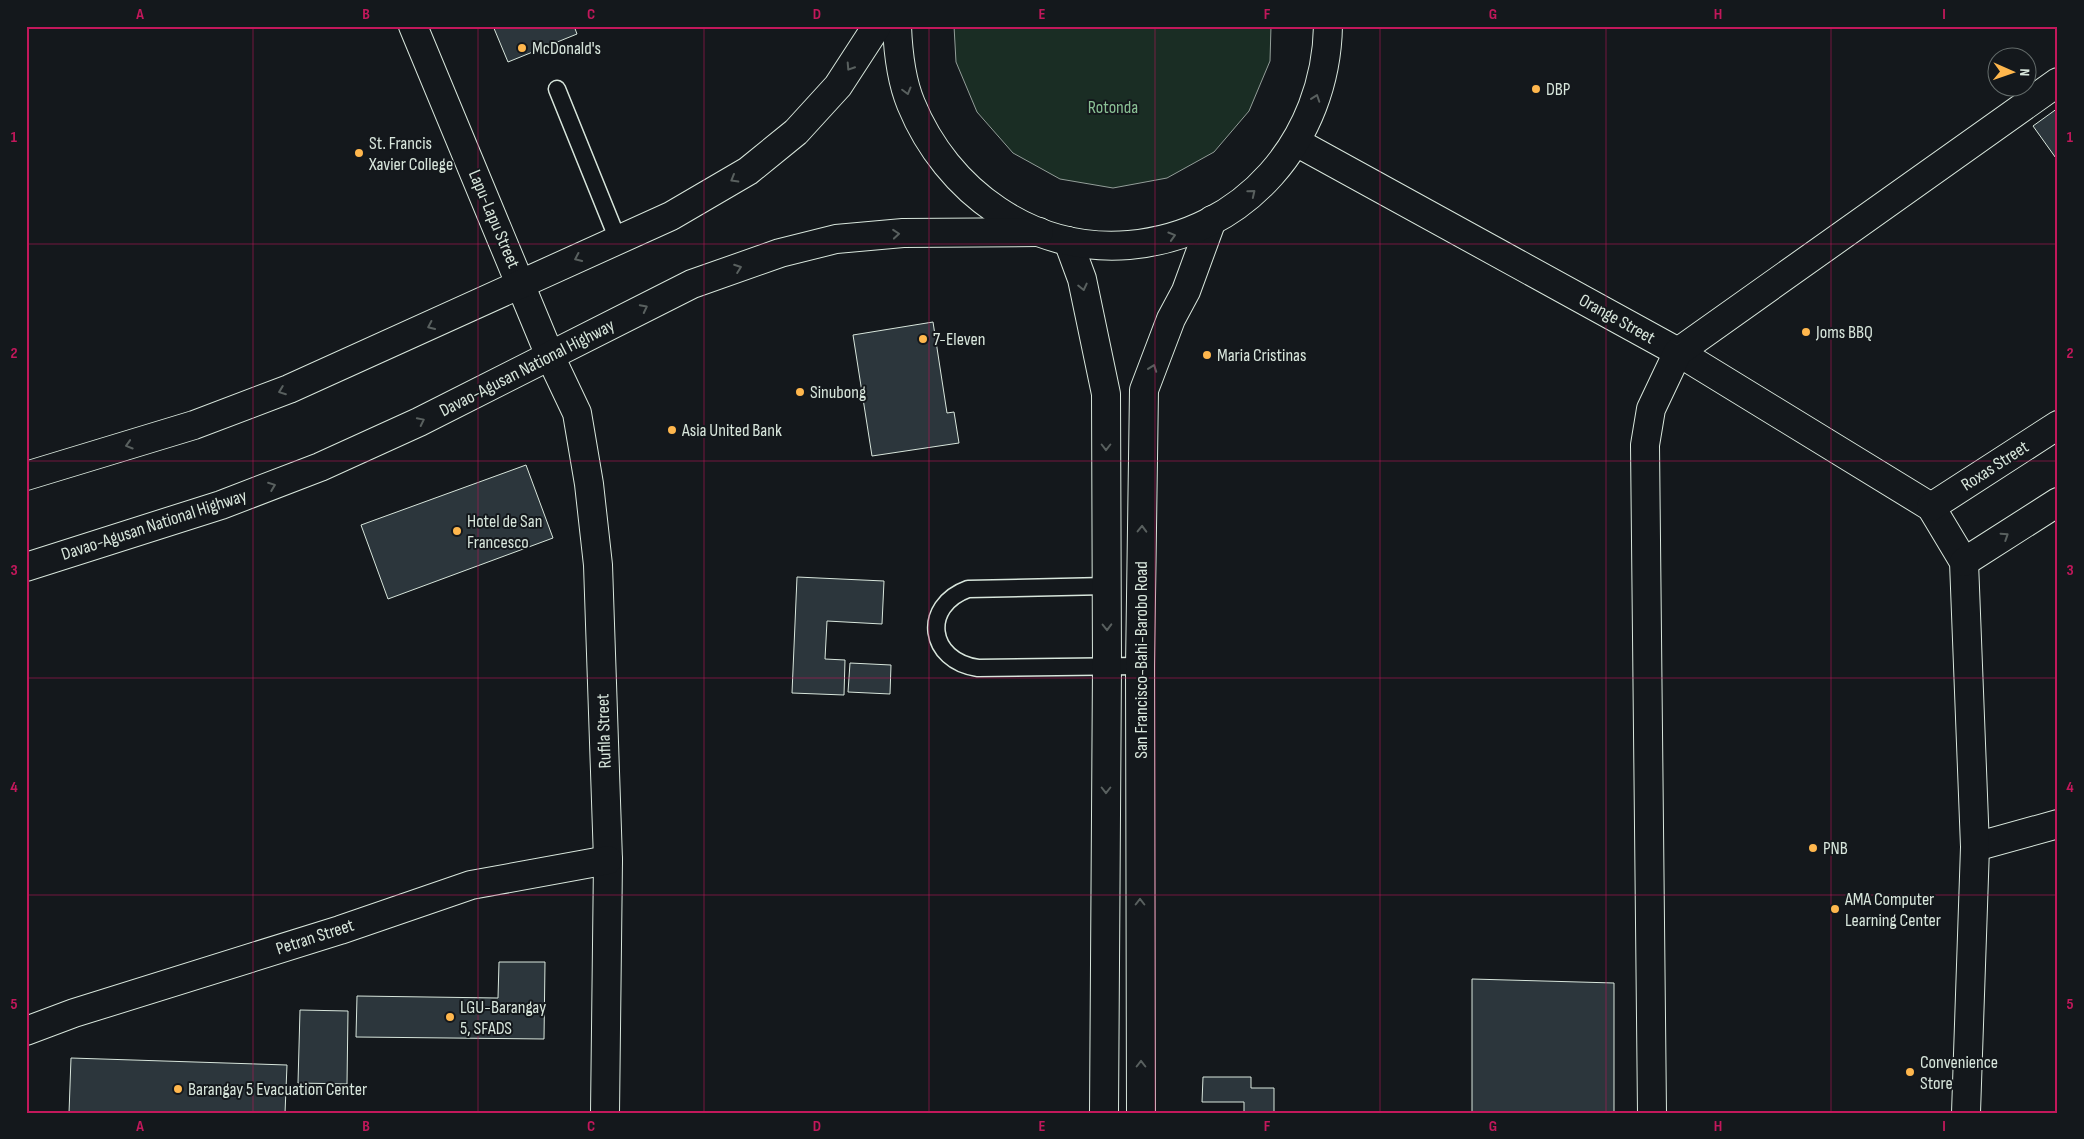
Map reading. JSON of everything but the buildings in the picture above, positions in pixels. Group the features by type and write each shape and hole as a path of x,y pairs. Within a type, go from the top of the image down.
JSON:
{"main road":[{"name":"Lapu-Lapu Street","path":"413,26 550,356"},
{"path":"26,476 194,425 289,389 671,216 748,171 796,132 838,86 876,26"},
{"path":"897,26 900,65 910,102 926,136 947,167 974,194 1005,216 1039,232 1068,241 1099,245 1129,245 1167,238 1186,232 1212,220 1237,205 1260,187 1279,166 1296,142 1311,113 1322,82 1328,38 1345,26"},
{"path":"1652,1113 1645,444 1651,409 1678,352 2058,82"},
{"name":"Orange Street","path":"1296,142 1678,352 1931,507"},
{"name":"San Francisco-Bahi-Barobo Road","path":"1141,1113 1140,666 1144,390 1171,319 1186,291 1212,220"},
{"name":"Davao-Agusan National Highway","path":"26,567 221,505 320,467 419,422 692,284 780,253 836,239 893,234 1039,232"},
{"name":"San Francisco-Bahi-Barobo Road","path":"1068,241 1082,279 1106,394 1107,666 1104,1113"},
{"name":"Rufila Street","path":"550,356 577,413 589,484 598,566 608,860 605,1113"},
{"name":"Roxas Street","path":"1931,507 2058,425"},
{"path":"1964,562 2058,502"},
{"path":"1931,507 1964,562 1975,847 1966,1113"},
{"path":"1975,847 2058,824"},
{"name":"Petran Street","path":"26,1030 74,1013 340,930 472,885 608,860"}],"lane":[{"path":"556,89 618,240"},
{"path":"1106,586 968,589 955,594 945,603 939,615 936,629 939,641 945,652 954,661 978,668 1140,666"}],"green space":[{"name":"Rotonda","path":"954,26 1271,26 1270,61 1249,111 1214,152 1167,178 1113,188 1060,179 1013,153 977,112 956,62"}],"place":[{"name":"McDonald's","path":"522,48"},
{"name":"DBP","path":"1536,89"},
{"name":"St. Francis Xavier College","path":"359,153"},
{"name":"Joms BBQ","path":"1806,332"},
{"name":"7-Eleven","path":"923,339"},
{"name":"Maria Cristinas","path":"1207,355"},
{"name":"Sinubong","path":"800,392"},
{"name":"Asia United Bank","path":"672,430"},
{"name":"Hotel de San Francesco","path":"457,531"},
{"name":"PNB","path":"1813,848"},
{"name":"AMA Computer Learning Center","path":"1835,909"},
{"name":"LGU-Barangay 5, SFADS","path":"450,1017"},
{"name":"Convenience Store","path":"1910,1072"},
{"name":"Barangay 5 Evacuation Center","path":"178,1089"}]}
